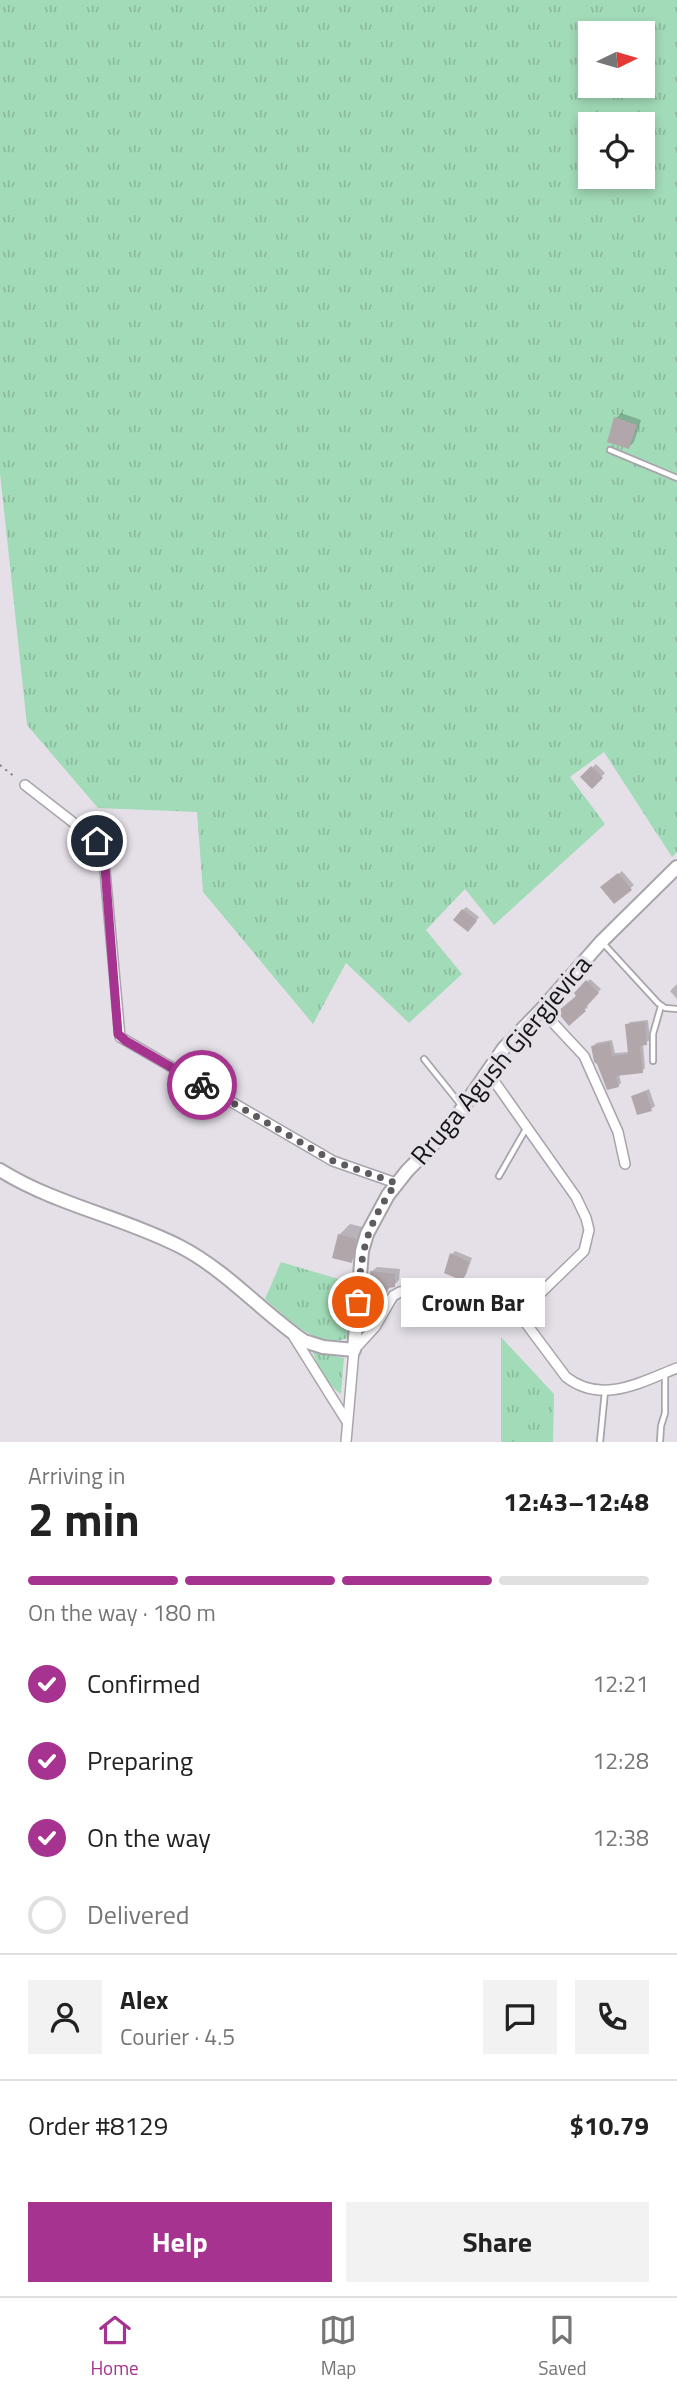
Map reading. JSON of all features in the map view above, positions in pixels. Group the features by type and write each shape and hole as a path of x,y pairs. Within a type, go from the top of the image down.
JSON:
{"main road":[{"name":"Rruga Agush Gjergjevica","path":"354,1350 362,1251 367,1234 396,1183 448,1129 504,1048 601,942 677,867"},
{"path":"0,1170 55,1197 182,1248 203,1261 303,1341 313,1345 354,1350"}],"street":[{"path":"25,785 97,841 103,849 120,1037 333,1161 396,1183"},
{"path":"541,1010 583,1056 618,1132 625,1164"},
{"path":"487,1070 576,1197 589,1230 584,1251 519,1314"},
{"path":"354,1350 375,1327 393,1296 407,1290 432,1290 486,1296 519,1314 566,1377 574,1382 605,1391 624,1389 677,1368"},
{"path":"291,1332 347,1422"},
{"name":"Rruga Agush Gjergjevica","path":"346,1442 354,1350"}],"lane":[{"path":"610,450 677,478"},
{"path":"601,942 661,1006 677,1009"},
{"path":"653,1061 653,1034 661,1006"},
{"path":"424,1059 463,1108"},
{"path":"499,1176 528,1126"},
{"path":"660,1442 665,1413 665,1372"},
{"path":"600,1442 605,1391"}],"path":[{"path":"0,765 25,785"}],"green space":[{"path":"0,0 677,0 677,852 672,857 604,752 570,777 605,824 494,925 465,889 426,930 462,974 409,1023 346,963 313,1024 203,892 197,812 98,808 27,725 0,473"},
{"path":"281,1262 352,1283 347,1338 336,1341 314,1336 265,1299"},
{"path":"501,1337 554,1394 553,1442 501,1442"},
{"path":"313,1353 344,1358 341,1394 321,1370"}],"building":[{"path":"614,417 637,425 629,449 607,442"},
{"path":"591,766 603,778 592,789 580,777"},
{"path":"618,873 632,890 614,904 600,887"},
{"path":"462,909 477,921 468,932 453,920"},
{"path":"586,980 599,993 584,1009 586,1011 569,1026 557,1012 576,996 574,993"},
{"path":"645,1022 647,1045 640,1046 643,1073 616,1076 619,1087 607,1090 594,1062 591,1046 610,1042 612,1056 628,1054 625,1024"},
{"path":"646,1091 652,1111 637,1115 631,1096"},
{"path":"338,1234 356,1239 352,1263 332,1258"},
{"path":"450,1253 469,1262 463,1281 444,1273"},
{"path":"370,1271 395,1274 395,1287 388,1288 379,1306 367,1304"}],"way so far":[{"path":"202,1085 333,1161 396,1183 365,1240 360,1264 358,1302"}],"place":[{"name":"Crown Bar","path":"358,1302"}],"route":[{"path":"97,841 104,855 118,1034 202,1085"}]}
